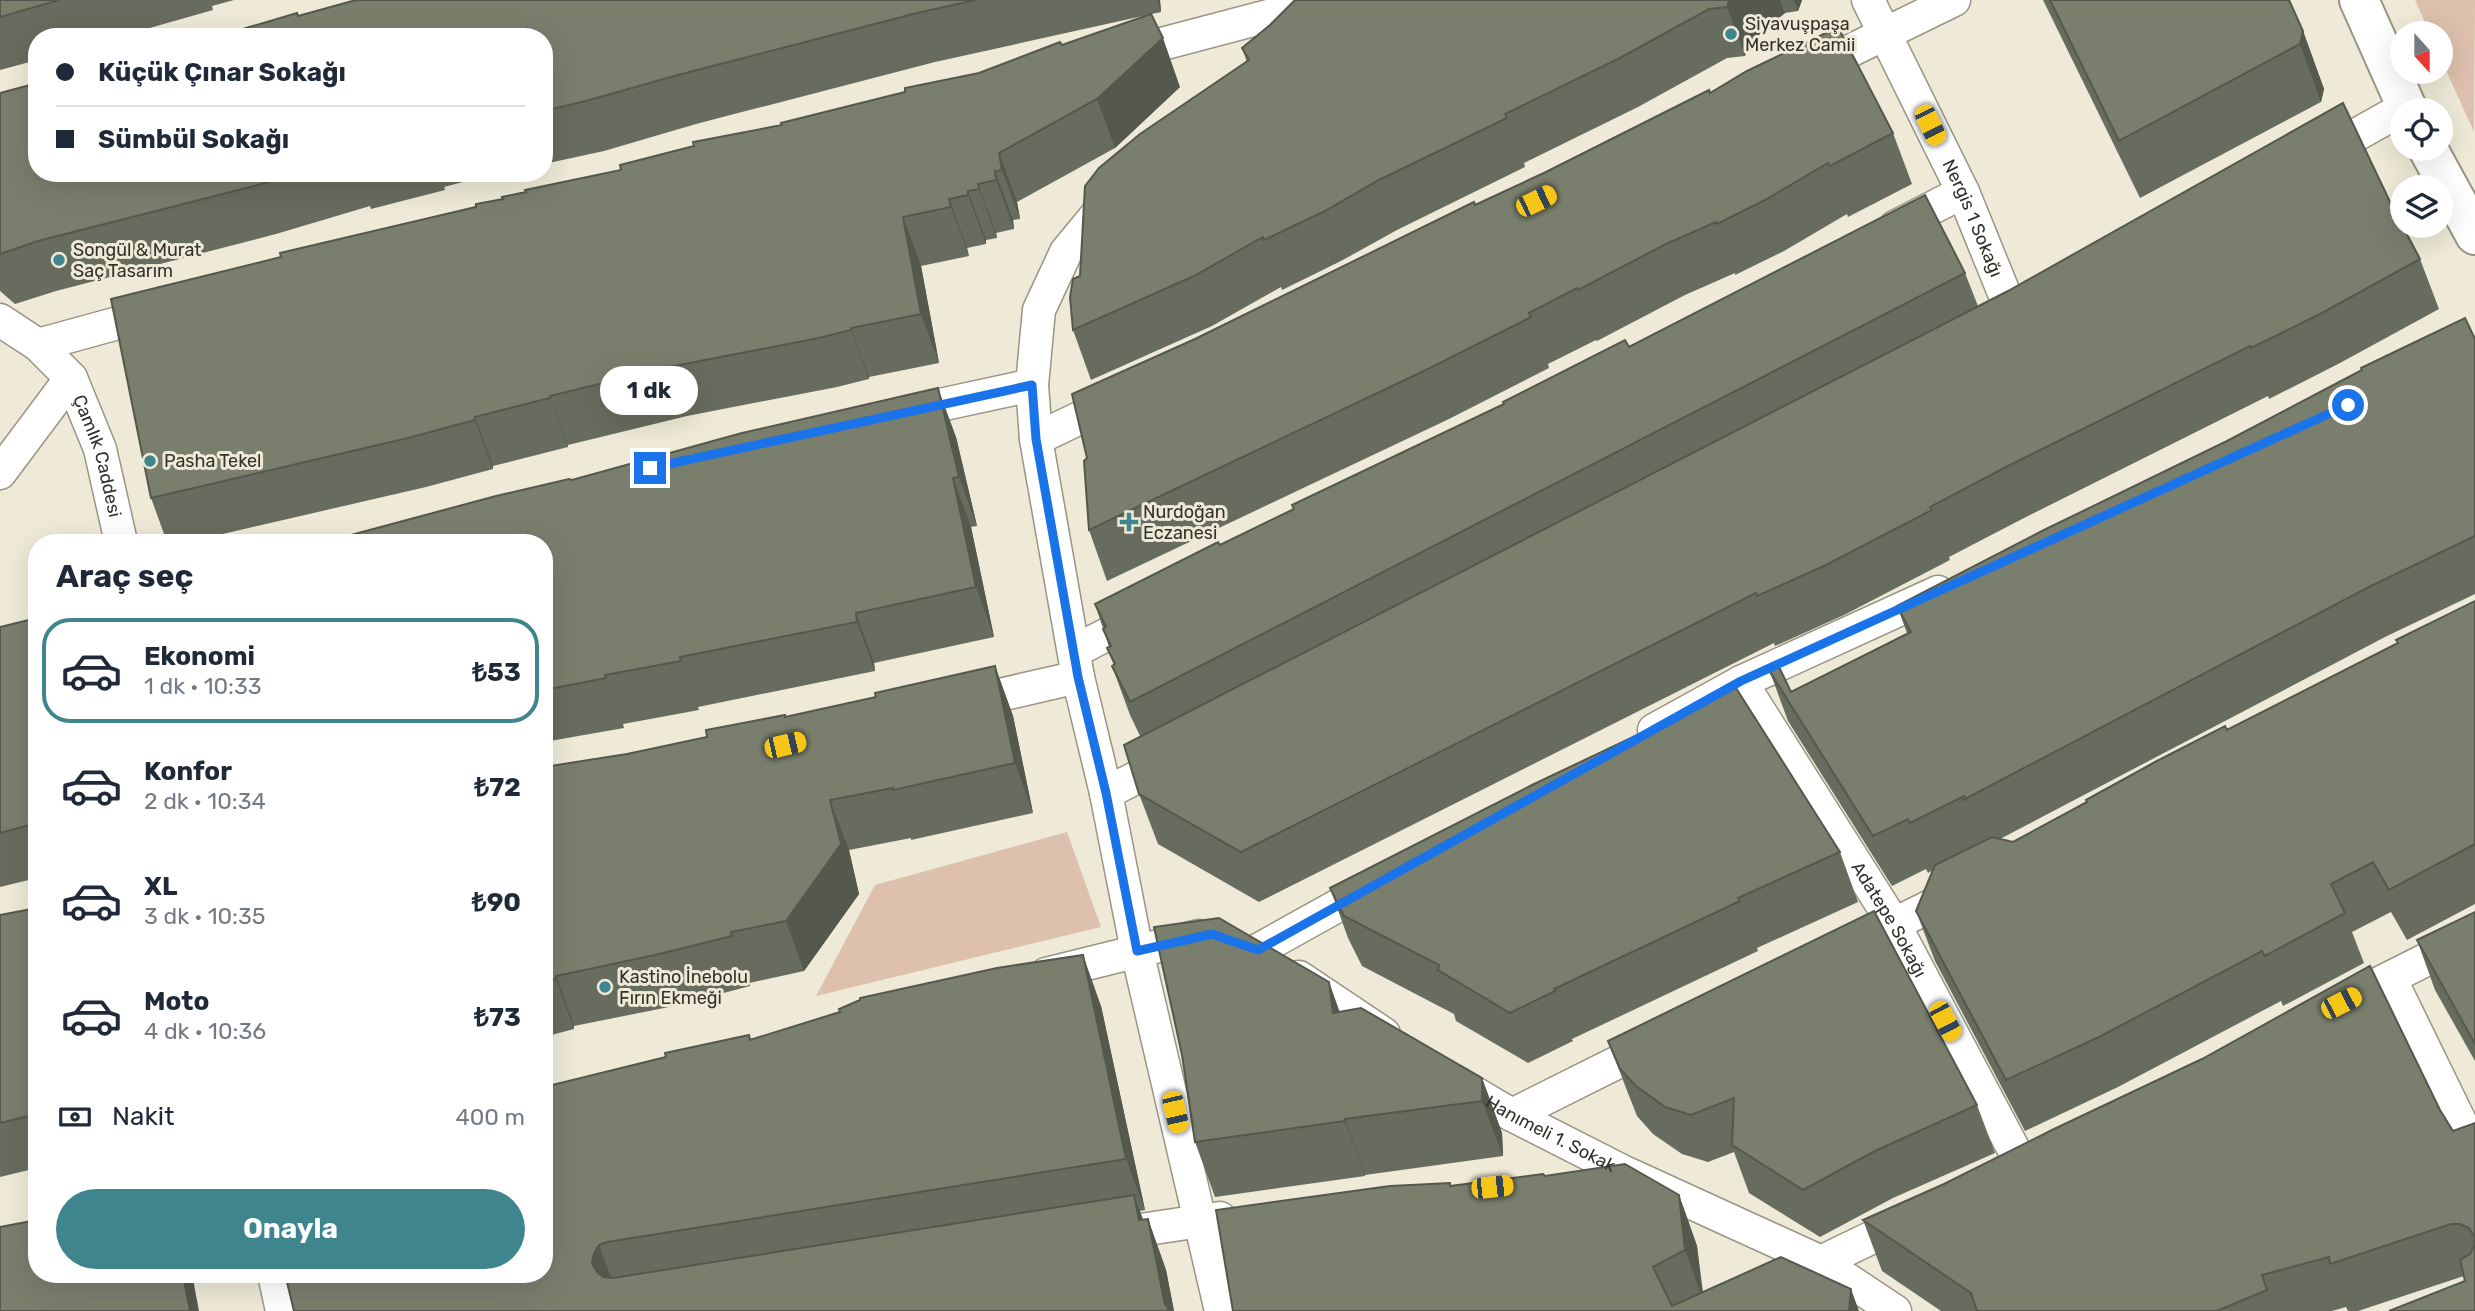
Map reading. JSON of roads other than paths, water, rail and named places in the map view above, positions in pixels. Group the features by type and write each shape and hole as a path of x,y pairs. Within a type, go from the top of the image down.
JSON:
{"street":[{"path":"1275,47 1326,0"},
{"path":"1097,62 1326,0"},
{"name":"Nergis 1 Sokağı","path":"1868,0 1962,192 2017,325"},
{"path":"1786,82 1954,0"},
{"path":"2359,3 2402,98"},
{"path":"2297,168 2390,118"},
{"path":"2435,161 2475,235"},
{"path":"1134,177 1104,204 1066,252 1039,310 1032,385 1036,439 1077,664 1137,951 1221,1311"},
{"path":"1864,243 1962,192"},
{"path":"37,345 185,305"},
{"name":"Çamlık Caddesi","path":"0,320 37,345 71,378 100,449 119,534"},
{"path":"0,473 71,378"},
{"path":"868,421 1032,385"},
{"path":"1036,439 1148,385"},
{"path":"1632,742 1741,681 1969,578"},
{"path":"932,711 1077,664 1173,600"},
{"name":"Adatepe Sokağı","path":"1741,681 1894,924 2022,1165"},
{"path":"1106,793 1204,743"},
{"path":"1016,981 1212,934 1239,943 1403,869"},
{"path":"1820,961 1980,882"},
{"path":"2317,1015 2475,934"},
{"name":"Hanımeli 1. Sokak","path":"1239,943 1472,1093 1624,1172 1821,1262 1895,1311"},
{"path":"2390,978 2475,1152"},
{"path":"1512,1115 1684,1028"},
{"path":"1570,1178 1624,1172"},
{"path":"1821,1262 1934,1208"},
{"path":"1078,1240 1255,1214"},
{"path":"276,1283 282,1311"}],"place":[{"name":"Siyavuşpaşa Merkez Camii","path":"1731,34"},
{"name":"Songül & Murat Saç Tasarım","path":"59,260"},
{"name":"Pasha Tekel","path":"150,461"},
{"name":"Nurdoğan Eczanesi","path":"1129,522"},
{"name":"Kastino İnebolu Fırın Ekmeği","path":"605,987"}]}
